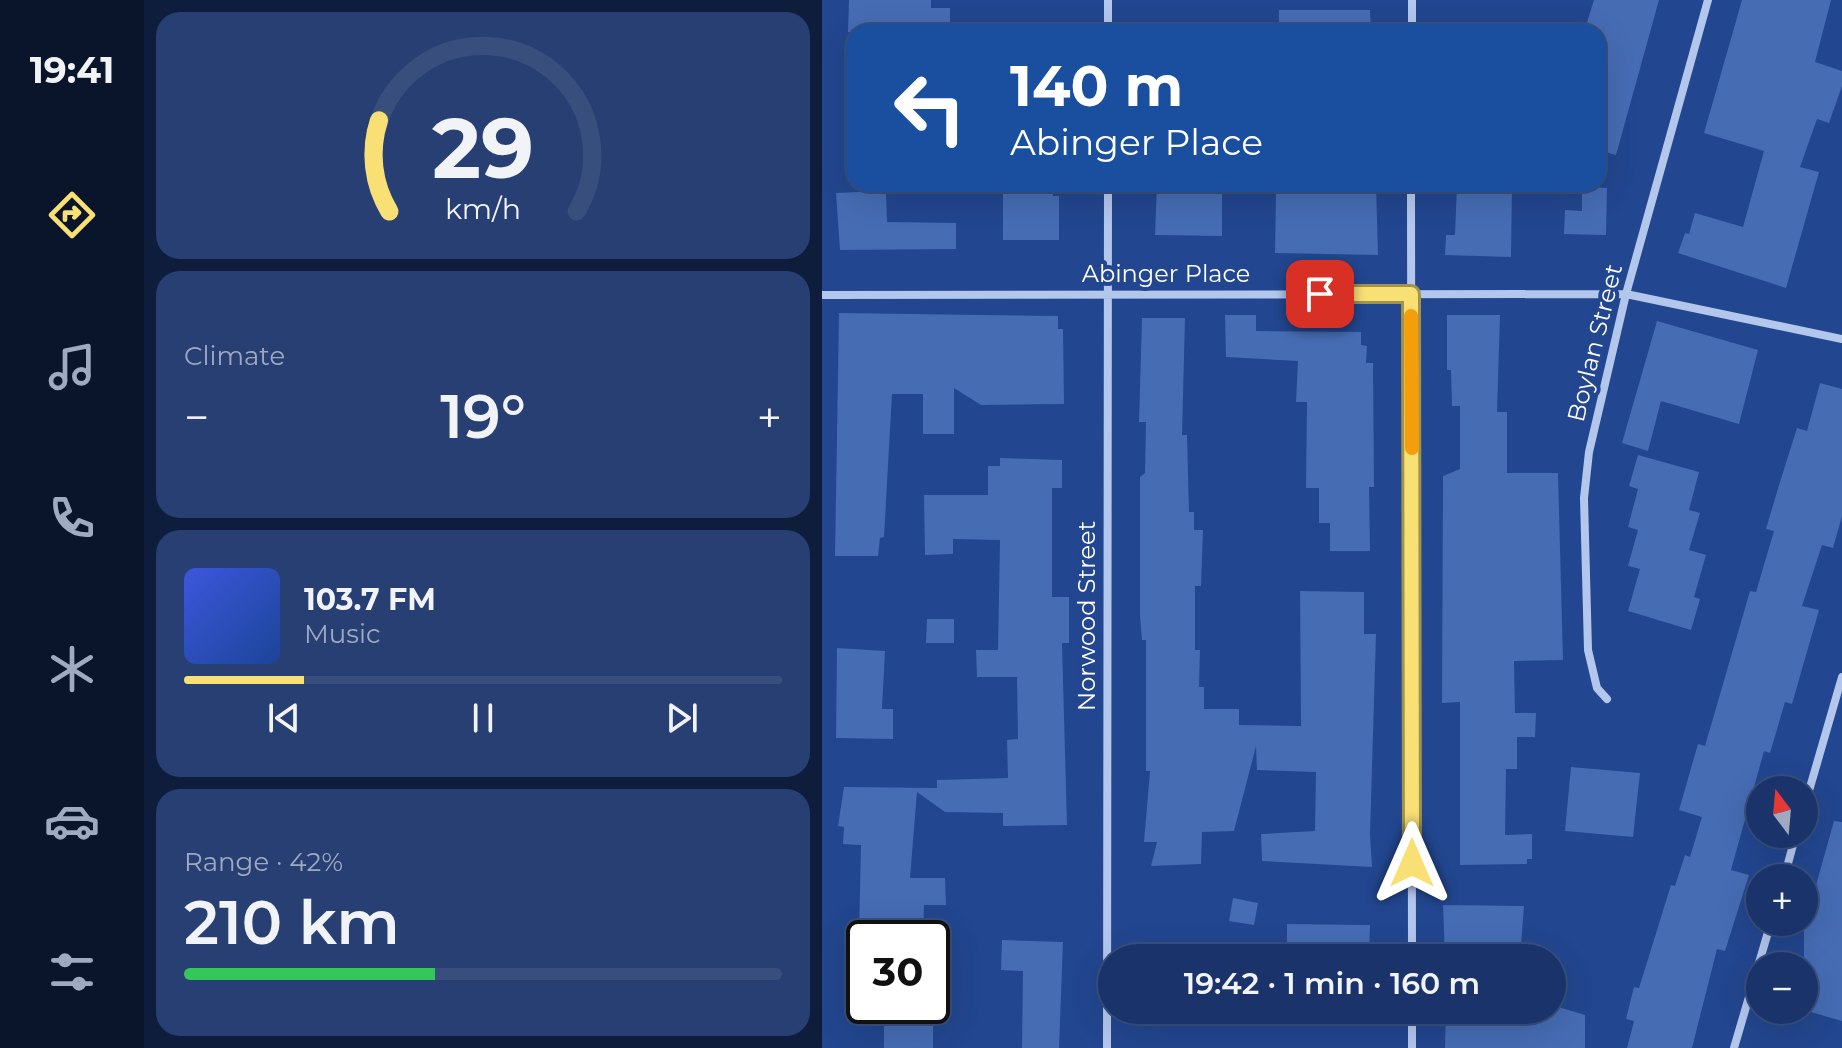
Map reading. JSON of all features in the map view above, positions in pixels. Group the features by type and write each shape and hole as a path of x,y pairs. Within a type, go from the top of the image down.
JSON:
{"street":[{"path":"1108,0 1108,24"},
{"path":"1412,0 1412,24"},
{"name":"Boylan Street","path":"1607,699 1597,688 1588,650 1584,498 1600,393 1708,0"},
{"name":"Norwood Street","path":"1107,1048 1108,192"},
{"path":"1411,192 1412,944"},
{"name":"Abinger Place","path":"822,295 1626,294 1842,339"},
{"path":"1813,776 1842,677"},
{"path":"1734,1048 1767,936"},
{"path":"1412,1024 1412,1048"}],"building":[{"path":"849,0 931,0 931,8 950,8 950,24 848,24"},
{"path":"1594,0 1659,0 1616,155 1606,152 1606,24 1586,24"},
{"path":"1742,0 1831,0 1815,62 1842,71 1842,86 1829,123 1817,119 1800,167 1819,172 1786,288 1678,253 1685,233 1689,234 1695,213 1743,227 1764,151 1704,133"},
{"path":"1279,10 1370,10 1371,24 1279,24"},
{"path":"1607,188 1606,235 1564,234 1565,210 1582,211 1582,192 1606,192"},
{"path":"1003,192 1053,192 1053,196 1059,196 1059,240 1003,240"},
{"path":"1157,192 1222,192 1222,236 1155,235"},
{"path":"1376,192 1378,255 1275,253 1276,193"},
{"path":"1457,192 1512,192 1511,257 1445,255 1446,235 1455,235"},
{"path":"836,193 886,193 887,222 956,223 956,249 840,250"},
{"path":"839,313 1058,316 1058,329 1063,329 1064,404 981,405 954,388 954,434 923,434 923,394 892,394 884,537 880,538 878,556 835,556"},
{"path":"1225,315 1256,315 1256,331 1361,332 1361,345 1367,346 1366,363 1373,363 1374,487 1369,487 1370,551 1330,551 1330,523 1319,523 1319,488 1306,488 1307,402 1296,402 1298,361 1226,357"},
{"path":"1447,315 1500,315 1497,412 1507,412 1507,473 1558,473 1563,660 1514,661 1515,713 1536,713 1535,737 1517,737 1517,769 1506,769 1505,835 1532,834 1532,859 1527,859 1527,864 1460,865 1460,702 1442,703 1443,476 1460,469 1460,406 1452,406 1451,370 1447,370"},
{"path":"1142,318 1185,318 1182,435 1187,435 1189,512 1194,512 1194,530 1203,530 1201,586 1195,586 1195,650 1200,650 1199,687 1204,687 1204,709 1239,709 1239,725 1301,726 1300,591 1364,592 1364,634 1376,634 1370,835 1372,867 1262,861 1261,834 1315,831 1316,772 1257,770 1256,746 1234,831 1202,832 1201,864 1151,866 1157,842 1144,842 1150,771 1146,771 1146,640 1142,640 1140,616 1140,477 1145,473 1146,422 1139,422"},
{"path":"1657,321 1758,350 1739,424 1661,401 1648,451 1622,443"},
{"path":"1820,383 1842,389 1842,516 1833,548 1822,545 1802,606 1819,610 1792,704 1785,702 1770,753 1764,751 1757,776 1746,776 1746,816 1731,870 1746,874 1746,884 1725,951 1717,949 1692,1048 1627,1048 1634,1021 1626,1019 1634,987 1639,988 1671,885 1675,886 1685,855 1690,857 1702,817 1679,810 1698,744 1705,746 1750,591 1756,592 1774,531 1766,529 1797,428 1807,431"},
{"path":"1638,455 1699,472 1689,510 1700,513 1689,550 1706,555 1694,597 1700,599 1691,630 1628,611 1640,569 1628,566 1638,530 1628,527 1638,489 1629,486"},
{"path":"1000,458 1062,460 1062,488 1052,488 1052,597 1069,597 1069,643 1062,643 1067,825 1003,826 1003,813 945,812 917,792 910,878 945,878 946,905 924,905 924,920 859,920 861,845 843,844 844,827 838,826 844,787 937,788 937,780 1008,778 1007,740 1018,739 1017,677 977,677 976,650 998,650 1000,540 953,539 953,554 925,555 924,495 988,495 988,466 1000,466"},
{"path":"927,619 954,619 954,643 926,643"},
{"path":"837,648 885,651 882,709 893,709 893,739 836,738"},
{"path":"1571,767 1640,773 1633,837 1565,831"},
{"path":"1834,821 1842,822 1842,1021 1818,1014 1818,952 1804,952 1804,936 1818,936 1818,878"},
{"path":"1233,898 1258,903 1254,925 1229,921"},
{"path":"1443,905 1524,906 1521,944 1444,944"},
{"path":"1287,924 1370,925 1369,944 1287,944"},
{"path":"1002,940 1063,942 1059,1048 1022,1048 1023,971 1001,970"},
{"path":"1566,1009 1585,1015 1585,1048 1445,1048 1446,1024 1566,1024"},
{"path":"884,1024 933,1024 933,1048 884,1048"}],"slow traffic":[{"path":"1411,316 1412,448"}],"route":[{"path":"1320,294 1411,294 1412,863"}]}
